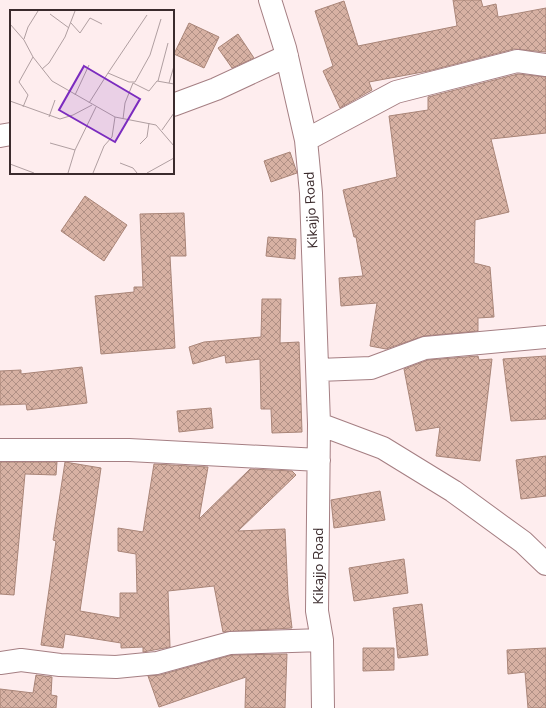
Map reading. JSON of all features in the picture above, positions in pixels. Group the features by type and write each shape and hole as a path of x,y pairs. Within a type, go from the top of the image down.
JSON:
{"street":[{"name":"Kikajjo Road","path":"270,0 287,56 306,140 311,193 319,424 317,611 322,640 323,708"},
{"path":"174,105 216,89 287,56"},
{"path":"306,140 396,92 517,61 546,65"},
{"path":"0,136 10,134"},
{"path":"318,370 371,368 425,348 546,337"},
{"path":"319,424 384,448 453,491 522,542 546,564"},
{"path":"0,450 129,450 319,460"},
{"path":"0,663 21,660 116,667 157,663 230,643 322,640"}],"building":[{"path":"453,0 481,0 483,7 496,4 498,17 546,8 546,52 514,49 428,71 369,82 372,90 340,108 323,71 333,66 315,11 344,1 358,46 457,26"},
{"path":"189,23 219,37 204,68 174,54"},
{"path":"238,34 254,58 232,68 218,48"},
{"path":"518,74 546,77 546,133 491,139 509,212 475,220 474,263 490,267 494,317 478,318 478,331 424,336 386,349 370,346 377,303 341,306 339,278 363,276 356,237 354,237 343,190 397,177 389,116 428,110 428,97"},
{"path":"290,152 297,173 271,182 264,161"},
{"path":"85,196 127,225 104,261 61,231"},
{"path":"184,213 186,256 170,256 175,348 101,354 95,296 134,292 134,287 143,287 140,214"},
{"path":"268,237 296,239 295,259 266,256"},
{"path":"262,299 281,299 280,343 299,342 302,432 272,433 271,409 261,409 260,359 226,363 225,355 193,364 189,347 204,342 261,337"},
{"path":"478,356 479,360 492,359 480,461 436,456 440,427 416,431 404,369 428,360"},
{"path":"546,356 546,419 511,421 503,359"},
{"path":"82,367 87,403 27,410 26,404 0,405 0,371 21,370 21,374"},
{"path":"211,408 213,428 179,432 177,411"},
{"path":"546,456 546,496 521,499 516,460"},
{"path":"0,462 57,462 56,475 25,474 14,595 0,594"},
{"path":"65,462 101,468 80,611 120,618 120,593 137,593 136,554 118,551 118,528 143,532 154,464 208,467 199,519 250,469 292,471 296,475 238,531 285,529 288,595 292,628 223,632 214,586 168,591 170,647 143,652 143,647 121,648 121,643 65,634 63,648 41,645 56,541 53,540"},
{"path":"380,491 385,520 334,528 331,500"},
{"path":"404,559 408,593 354,601 349,568"},
{"path":"422,604 428,655 398,658 393,608"},
{"path":"363,648 394,648 394,670 363,671"},
{"path":"546,648 546,708 528,708 525,672 508,674 507,650"},
{"path":"287,654 285,708 245,708 246,677 159,707 148,676 160,675 232,655"},
{"path":"36,675 52,677 51,695 57,696 56,708 0,708 0,689 33,693"}]}
